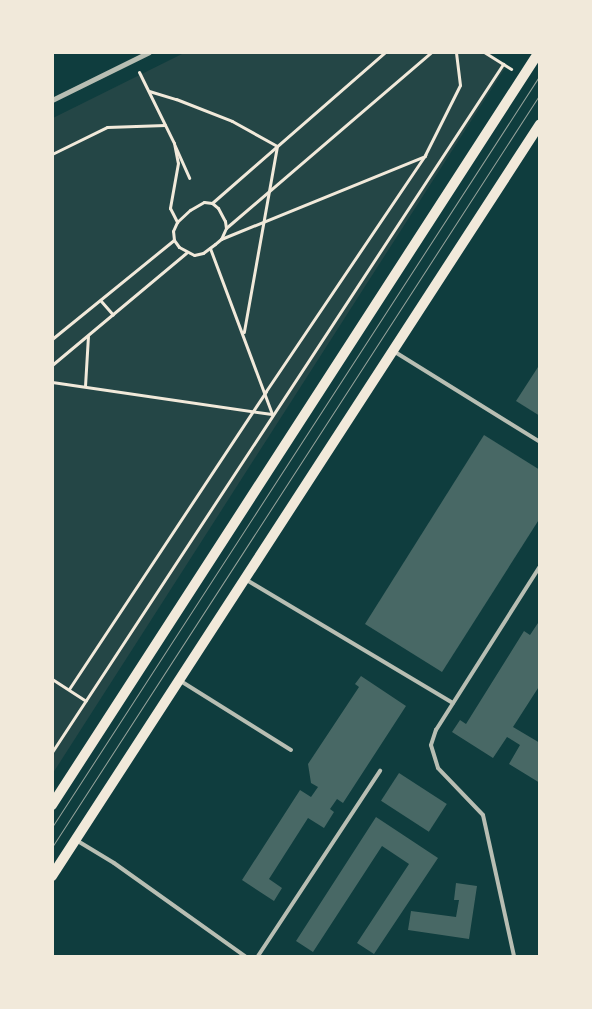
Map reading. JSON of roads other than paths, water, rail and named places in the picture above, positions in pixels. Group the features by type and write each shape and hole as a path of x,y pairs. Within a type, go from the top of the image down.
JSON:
{"main road":[{"path":"52,805 539,52"},
{"path":"52,876 540,124"}],"street":[{"path":"52,100 149,52"}],"lane":[{"path":"393,351 540,442"},
{"path":"514,956 483,815 438,768 432,755 431,745 436,730 452,703 540,566"},
{"path":"245,579 452,703"},
{"path":"179,680 291,750"},
{"path":"258,956 380,771"},
{"path":"76,840 114,863 245,956"}],"tram line":[{"path":"52,827 540,75"},
{"path":"52,847 540,94"}]}
